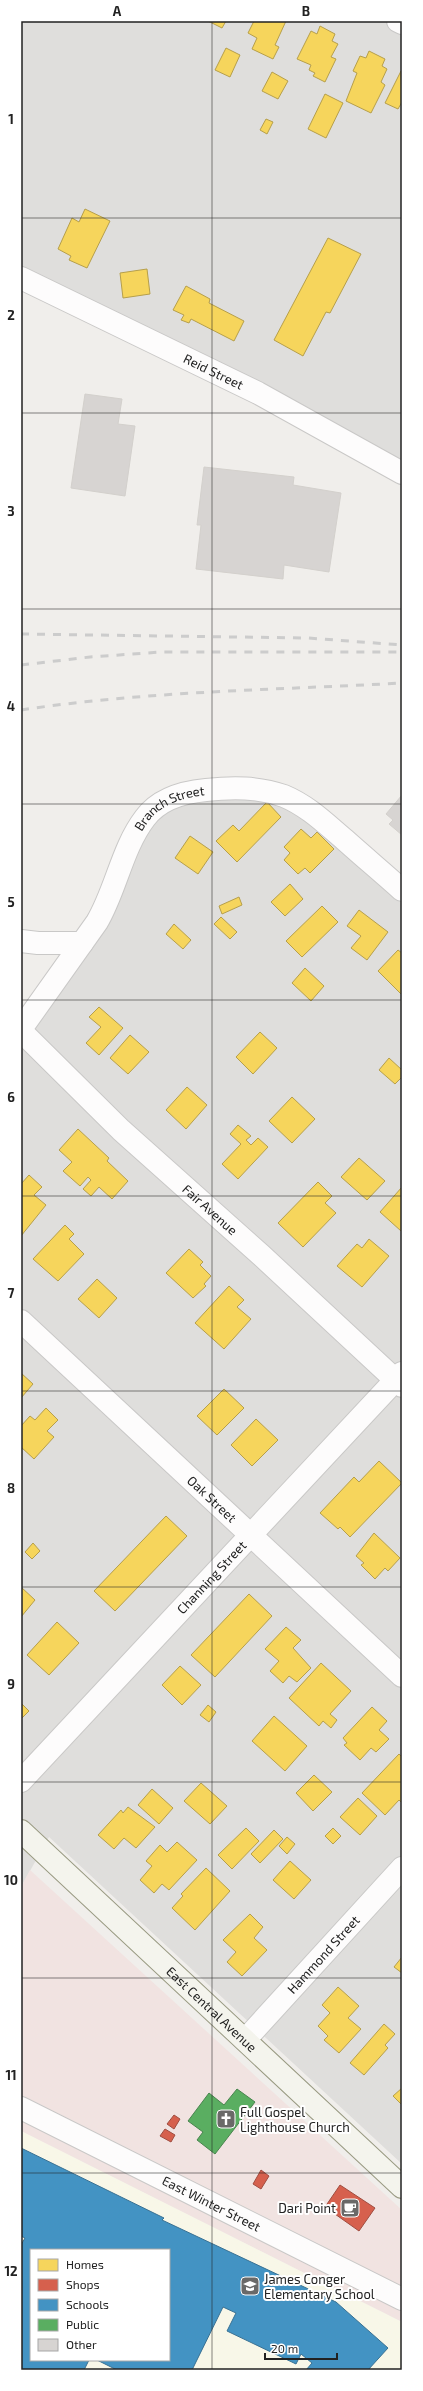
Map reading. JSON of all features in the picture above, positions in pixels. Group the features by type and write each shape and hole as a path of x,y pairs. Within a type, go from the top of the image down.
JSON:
{"main road":[{"name":"East Central Avenue","path":"23,1838 245,2040 402,2187"}],"street":[{"path":"398,21 402,23"},
{"name":"Reid Street","path":"21,278 258,393 402,472"},
{"name":"Branch Street","path":"21,1030 104,910 133,838 144,819 160,804 179,794 192,791 234,787 253,789 284,796 310,810 402,890"},
{"path":"21,941 38,943 82,942"},
{"name":"Fair Avenue","path":"21,1030 121,1130 400,1380"},
{"name":"Oak Street","path":"21,1321 402,1676"},
{"name":"Channing Street","path":"21,1781 400,1380"},
{"name":"Hammond Street","path":"245,2040 402,1868"},
{"name":"East Winter Street","path":"21,2108 402,2299"}],"shaded area":[{"path":"21,21 402,21 402,482 243,396 21,288"},
{"path":"241,793 282,803 315,825 402,900 402,2164 49,1837 21,1887 21,1042 148,826 166,809 200,797"},
{"path":"30,1870 402,2210 402,2322 21,2131 21,1887"},
{"name":"James Conger Elementary School","path":"21,2131 402,2322 402,2370 21,2370"}],"building: Homes":[{"path":"208,21 226,21 222,28"},
{"path":"254,21 286,21 275,45 279,47 273,59 252,49 257,38 248,33"},
{"path":"320,26 335,34 332,41 338,44 331,57 336,59 325,82 313,76 315,73 309,70 311,65 297,59 311,31 317,34"},
{"path":"226,48 240,55 230,77 215,70"},
{"path":"369,51 385,59 382,66 387,69 381,82 385,85 371,113 346,101 357,73 353,71 360,56 366,58"},
{"path":"401,71 402,102 398,109 385,103"},
{"path":"272,72 288,81 278,99 262,91"},
{"path":"325,94 343,103 326,138 308,129"},
{"path":"266,119 273,122 267,134 260,130"},
{"path":"85,209 110,221 87,268 69,260 71,256 58,249 72,218 79,222"},
{"path":"328,238 361,254 330,313 326,312 303,356 274,340"},
{"path":"147,269 150,294 123,298 120,273"},
{"path":"186,286 210,299 209,303 244,321 234,341 191,319 189,323 181,320 184,315 173,310"},
{"path":"267,802 281,817 237,862 216,841 233,825 239,831"},
{"path":"301,829 311,838 317,832 334,849 310,873 305,868 298,874 284,860 290,853 284,847"},
{"path":"190,836 213,852 198,874 175,858"},
{"path":"290,884 303,899 285,916 271,902"},
{"path":"239,897 242,905 222,914 219,906"},
{"path":"322,906 338,922 302,957 286,941"},
{"path":"359,910 388,932 367,960 351,948 361,936 347,926"},
{"path":"221,917 237,932 230,939 214,924"},
{"path":"174,924 191,940 183,949 166,934"},
{"path":"398,950 402,953 402,995 378,971"},
{"path":"305,968 324,986 311,1001 292,983"},
{"path":"99,1007 123,1028 99,1055 86,1043 101,1027 89,1017"},
{"path":"260,1032 277,1048 253,1074 236,1057"},
{"path":"130,1035 149,1052 128,1074 110,1058"},
{"path":"389,1058 402,1070 402,1077 395,1084 379,1070"},
{"path":"187,1087 207,1105 186,1129 166,1110"},
{"path":"292,1097 315,1119 292,1143 269,1121"},
{"path":"238,1125 251,1136 246,1140 251,1145 258,1138 268,1147 238,1179 222,1164 241,1144 230,1134"},
{"path":"78,1129 109,1158 107,1161 128,1181 112,1199 99,1187 91,1196 83,1189 91,1180 88,1177 80,1186 63,1171 72,1162 59,1150"},
{"path":"359,1158 385,1181 367,1200 341,1177"},
{"path":"29,1175 42,1187 34,1195 46,1205 21,1236 21,1184"},
{"path":"318,1182 332,1196 325,1203 336,1213 303,1247 278,1223"},
{"path":"402,1187 402,1230 401,1231 380,1212"},
{"path":"65,1225 74,1234 69,1239 84,1254 58,1281 33,1259"},
{"path":"369,1239 389,1256 362,1287 337,1266 357,1244 362,1248"},
{"path":"189,1249 203,1262 200,1265 211,1276 204,1284 206,1286 193,1298 166,1273"},
{"path":"97,1279 117,1298 99,1318 78,1299"},
{"path":"229,1286 244,1300 237,1307 251,1319 224,1349 195,1323"},
{"path":"21,1373 33,1384 21,1398"},
{"path":"224,1389 244,1408 217,1435 197,1416"},
{"path":"46,1408 58,1420 47,1431 54,1437 34,1459 21,1447 21,1426 30,1416 35,1420"},
{"path":"256,1419 278,1440 252,1466 231,1445"},
{"path":"379,1461 402,1483 350,1537 340,1527 338,1529 320,1513 354,1477 359,1482"},
{"path":"166,1516 187,1536 115,1611 94,1591"},
{"path":"374,1533 400,1558 388,1571 385,1568 375,1579 361,1565 364,1563 356,1556"},
{"path":"33,1543 40,1551 32,1559 25,1552"},
{"path":"21,1587 35,1600 21,1617"},
{"path":"249,1594 272,1616 215,1677 191,1655"},
{"path":"57,1622 79,1643 49,1675 27,1655"},
{"path":"286,1627 301,1640 293,1648 311,1668 297,1682 289,1676 283,1683 270,1671 279,1661 265,1649"},
{"path":"321,1663 351,1691 330,1714 337,1720 331,1728 323,1721 319,1726 289,1698"},
{"path":"180,1666 201,1685 182,1705 162,1685"},
{"path":"21,1703 29,1711 21,1719"},
{"path":"208,1705 216,1712 209,1722 200,1715"},
{"path":"372,1707 387,1721 379,1730 389,1739 376,1752 371,1748 360,1760 344,1745 347,1743 343,1738"},
{"path":"274,1716 307,1746 285,1771 252,1741"},
{"path":"399,1754 402,1757 402,1803 399,1800 385,1815 362,1793"},
{"path":"314,1775 332,1792 313,1811 296,1793"},
{"path":"201,1783 227,1806 210,1824 184,1801"},
{"path":"152,1789 173,1808 159,1824 138,1805"},
{"path":"358,1798 377,1816 360,1835 340,1817"},
{"path":"128,1807 155,1827 136,1848 124,1838 114,1849 98,1835 121,1810 123,1813"},
{"path":"246,1828 259,1841 232,1869 218,1855"},
{"path":"333,1828 341,1836 333,1844 325,1836"},
{"path":"274,1830 283,1839 260,1863 251,1854"},
{"path":"287,1837 295,1844 287,1854 279,1846"},
{"path":"177,1842 197,1860 169,1890 162,1884 154,1893 140,1880 152,1866 146,1861 160,1845 167,1852"},
{"path":"290,1861 311,1880 294,1899 273,1880"},
{"path":"206,1868 230,1891 195,1930 172,1908 183,1896 181,1894"},
{"path":"250,1914 263,1927 254,1938 267,1950 242,1976 227,1962 236,1952 223,1940"},
{"path":"402,1957 402,1973 394,1967"},
{"path":"338,1987 359,2006 348,2018 361,2029 339,2053 324,2040 328,2036 318,2026 330,2013 322,2005"},
{"path":"384,2024 395,2034 385,2045 388,2048 364,2075 350,2063"},
{"path":"402,2088 402,2105 393,2096"}],"building: Shops":[{"path":"174,2115 180,2119 174,2129 167,2124"},
{"path":"165,2129 175,2135 171,2142 160,2136"},
{"path":"261,2170 269,2176 261,2189 253,2184"},
{"name":"Dari Point","path":"340,2185 375,2208 359,2231 325,2207"}],"building: Schools":[{"name":"James Conger Elementary School","path":"21,2148 164,2218 162,2220 336,2302 388,2348 368,2370 306,2370 312,2363 301,2354 296,2364 227,2331 236,2313 223,2307 192,2370 117,2370 99,2361 170,2361 170,2249 30,2249 30,2361 88,2361 84,2370 21,2370 21,2245 25,2238 21,2236"}],"building: Public":[{"path":"237,2089 255,2102 215,2154 197,2140 203,2132 188,2121 209,2093 224,2105"}],"building: Other":[{"path":"85,394 122,399 118,424 135,426 125,496 71,488"},
{"path":"204,467 294,477 293,485 341,493 329,572 284,565 283,579 196,569 201,525 197,525"},
{"path":"402,795 402,835 389,824 393,820 386,814"}],"railway":[{"path":"21,634 308,638 402,645"},
{"path":"21,665 90,657 161,652 402,652"},
{"path":"21,710 163,695 402,683"}],"place":[{"name":"Full Gospel Lighthouse Church","path":"226,2119"},
{"name":"Dari Point","path":"350,2208"},
{"name":"James Conger Elementary School","path":"250,2286"}]}
